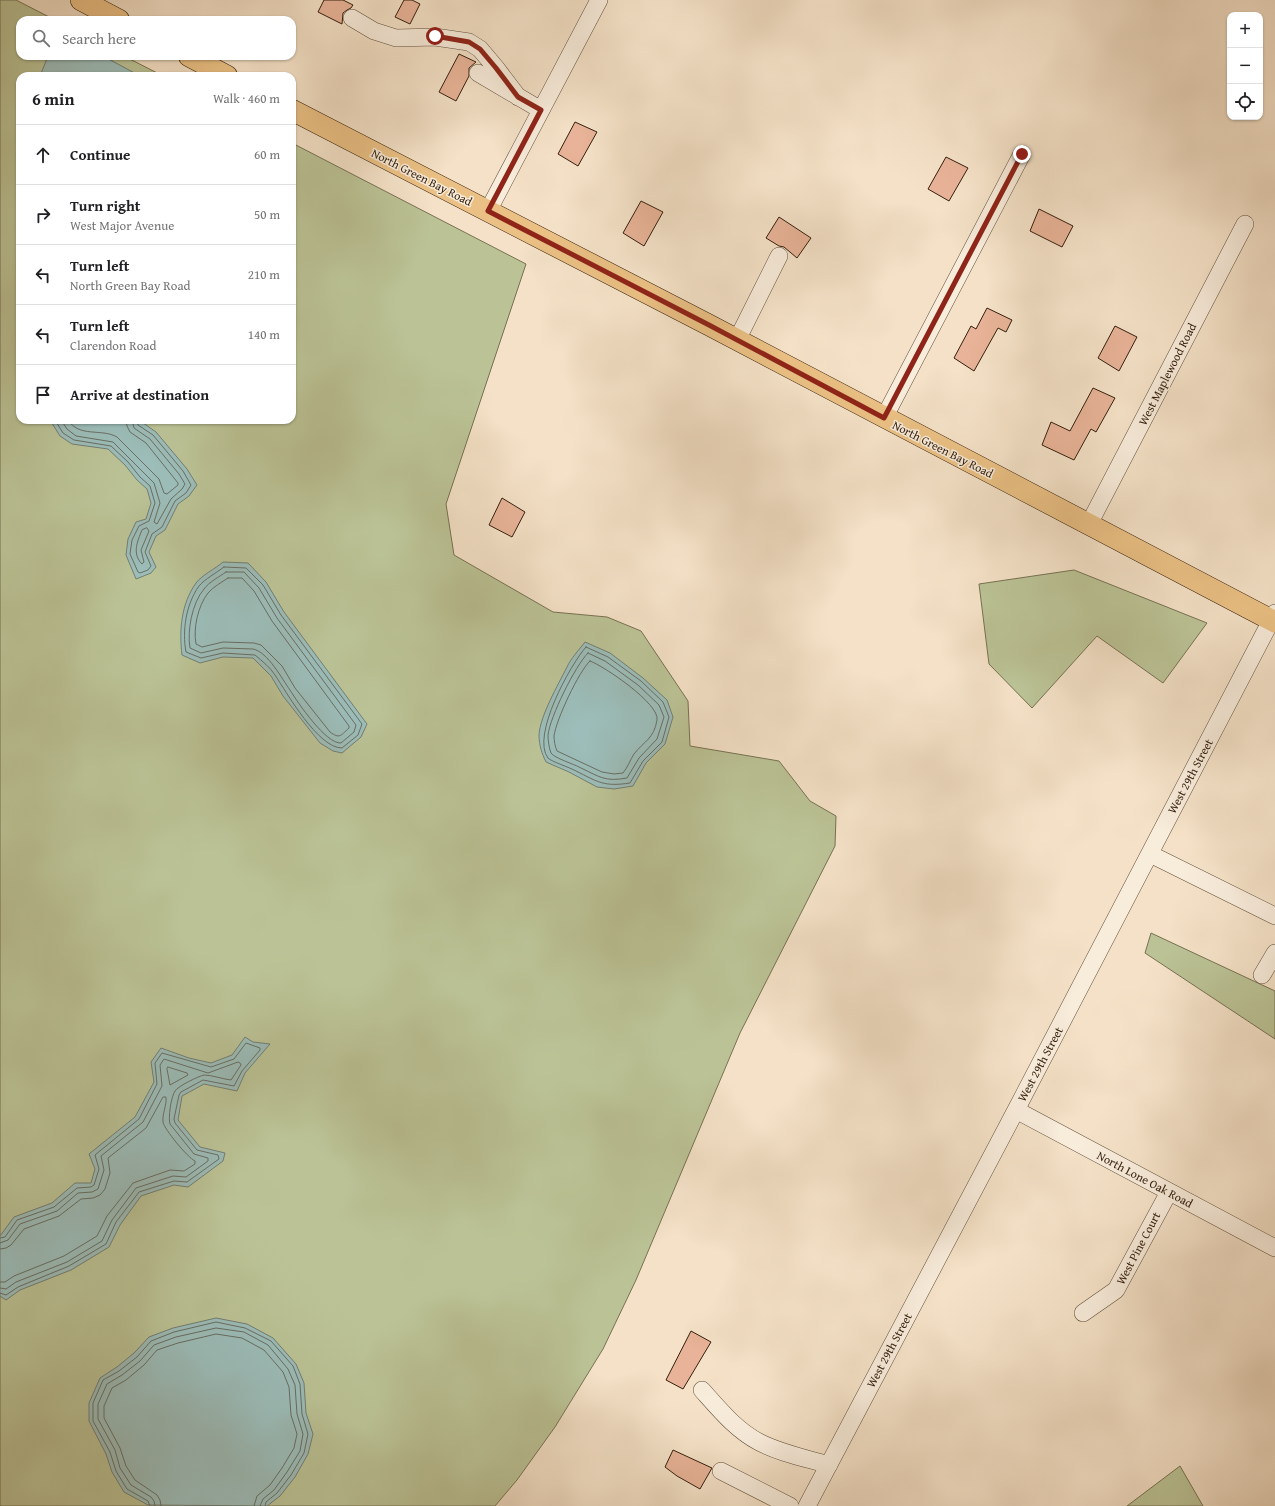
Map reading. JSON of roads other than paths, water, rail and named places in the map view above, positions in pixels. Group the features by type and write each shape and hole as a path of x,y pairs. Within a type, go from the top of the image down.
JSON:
{"main road":[{"path":"81,0 111,16"},
{"path":"197,60 219,72"},
{"name":"North Green Bay Road","path":"296,112 737,340 884,418 1274,618"}],"street":[{"path":"488,211 599,0"},
{"path":"352,18 374,30 396,38 435,36 469,42 480,49 518,97"},
{"path":"478,73 541,110"},
{"path":"884,418 1022,154"},
{"name":"West Maplewood Road","path":"1089,524 1245,224"},
{"path":"737,340 779,256"},
{"name":"West 29th Street","path":"807,1506 1274,618"},
{"path":"1150,854 1275,916"},
{"path":"1262,975 1275,952"},
{"name":"North Lone Oak Road","path":"1016,1110 1275,1248"},
{"name":"West Pine Court","path":"1083,1313 1116,1290 1169,1192"},
{"path":"702,1390 733,1424 758,1442 784,1452 828,1465"},
{"path":"721,1471 790,1506"}],"water":[{"path":"46,60 110,60 133,72 42,72"},
{"path":"52,424 145,424 156,432 187,469 197,485 189,496 178,504 165,530 156,536 149,552 156,567 151,573 136,579 126,555 128,539 136,522 146,519 151,503 147,489 108,449 72,444 60,436"},
{"path":"223,562 248,563 266,582 284,612 367,724 361,737 342,753 333,751 320,743 283,696 271,676 253,658 223,657 200,663 182,655 181,627 187,600 196,583"},
{"path":"585,642 610,653 643,678 667,700 673,717 665,744 646,763 633,786 614,789 597,787 546,762 542,753 539,735 546,710 554,691 573,657"},
{"path":"245,1037 253,1042 270,1044 245,1073 237,1091 204,1084 182,1096 178,1120 200,1147 225,1153 223,1161 188,1187 174,1185 141,1196 120,1225 109,1247 71,1270 20,1290 6,1300 0,1296 0,1236 14,1217 52,1203 75,1183 91,1183 95,1169 89,1154 135,1117 154,1082 151,1062 161,1048 189,1058 211,1063 232,1055"},
{"path":"216,1318 247,1324 273,1338 296,1364 304,1383 306,1413 313,1434 308,1454 295,1477 280,1496 267,1506 148,1505 124,1492 112,1472 106,1454 89,1421 89,1403 100,1378 117,1367 134,1353 149,1337 173,1328"}]}
